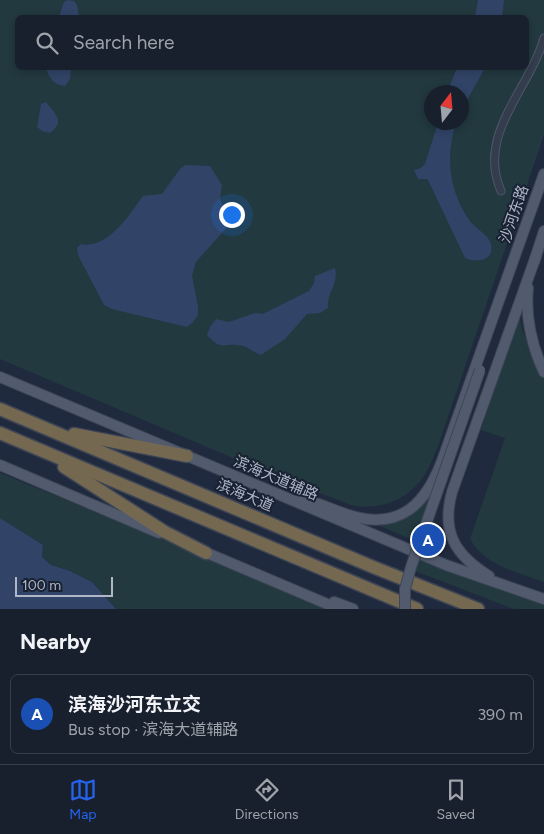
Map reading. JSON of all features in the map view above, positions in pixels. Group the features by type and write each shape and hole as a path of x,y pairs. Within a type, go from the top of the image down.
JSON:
{"highway":[{"name":"滨海大道","path":"0,409 373,567 478,609"},
{"path":"43,427 187,456"},
{"path":"0,433 417,609"},
{"path":"39,451 158,528 206,553"}],"main road":[{"name":"沙河东路","path":"512,264 544,174"},
{"path":"518,591 480,570 462,553 451,534 448,513 452,492 544,231"},
{"path":"536,256 527,297 528,321 544,372"},
{"path":"405,609 405,589 411,567 480,370 502,303 512,264"},
{"path":"264,489 314,502 352,516 374,520 402,514 421,501 433,483 442,461 512,264"},
{"path":"532,335 544,359"},
{"name":"滨海大道辅路","path":"0,377 437,561 544,599"},
{"path":"0,465 339,609"},
{"path":"299,592 354,609"}],"street":[{"path":"501,191 497,183 494,166 497,138 509,108 537,60 544,38"}],"green space":[{"path":"0,0 544,0 544,135 437,449 423,477 407,494 390,503 371,507 351,505 278,477 0,359"},
{"path":"519,315 522,330 544,379 544,582 493,562 476,548 470,539 505,438 481,430"},
{"path":"0,473 332,609 116,609 92,582 70,571 51,565 42,557 43,545 0,518"},
{"path":"433,492 417,542 376,524 401,519 421,506"},
{"path":"419,557 544,604 544,609 514,609 415,571"}],"water":[{"path":"67,0 74,1 77,5 79,15 60,15 64,2"},
{"path":"478,0 504,0 502,15 475,15"},
{"path":"47,70 71,70 70,79 65,86 55,83"},
{"path":"456,70 484,70 469,97 469,85 450,85"},
{"path":"46,102 58,121 55,129 50,133 42,131 37,127 41,104"},
{"path":"436,130 454,130 450,161 453,186 457,198 470,221 487,237 491,244 490,254 484,259 469,260 465,258 429,182 427,179 418,179 414,170 421,168 425,164"},
{"path":"185,165 210,166 222,185 220,199 228,219 227,227 196,262 192,275 198,315 187,327 112,309 104,305 78,255 77,248 81,244 100,242 109,236 125,221 143,196 162,194"},
{"path":"335,268 336,274 328,308 320,313 307,314 285,339 261,355 243,346 217,344 207,335 216,319 229,322 255,313 263,314 309,291 314,283 315,276"},
{"path":"0,518 43,545 42,557 51,565 70,571 92,582 116,609 0,609"}],"place":[{"name":"滨海沙河东立交","path":"428,540"}]}
